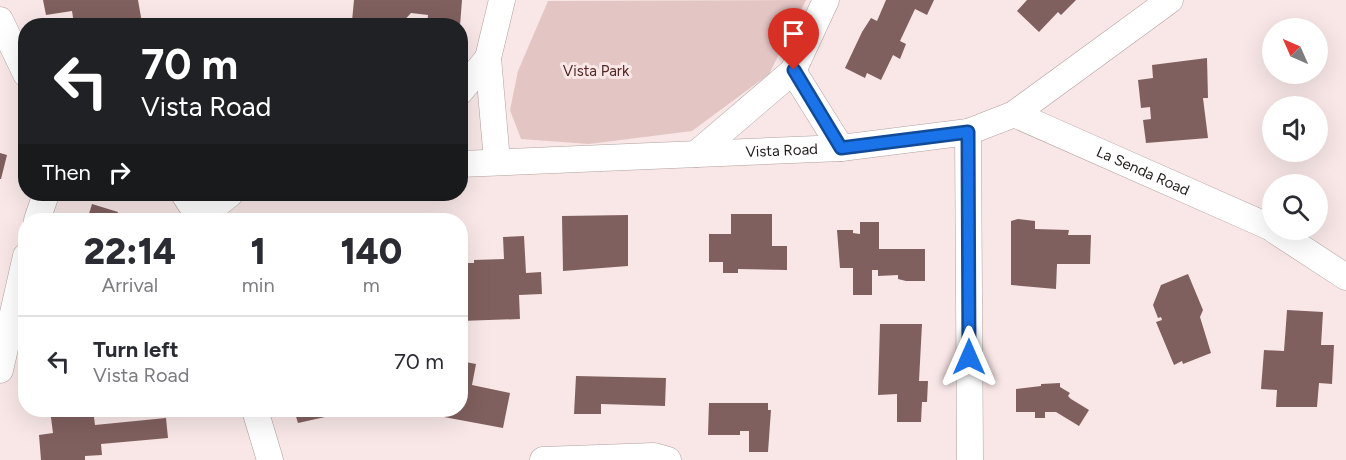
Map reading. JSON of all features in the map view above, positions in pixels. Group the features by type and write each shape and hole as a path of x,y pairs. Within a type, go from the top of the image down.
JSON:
{"street":[{"path":"497,161 488,58 502,0"},
{"path":"696,154 794,70 826,0"},
{"name":"Vista Road","path":"468,164 497,161 841,148 968,132 1014,114 1170,0"},
{"path":"0,20 18,57"},
{"path":"468,82 488,58"},
{"path":"794,70 841,148"},
{"name":"La Senda Road","path":"1014,114 1262,224"},
{"path":"968,132 970,460"},
{"path":"207,213 222,201"},
{"name":"La Senda Road","path":"1290,240 1346,277"},
{"path":"0,370 18,291"},
{"path":"257,417 270,460"},
{"path":"543,460 654,456 668,460"}],"green space":[{"name":"Vista Park","path":"806,0 769,74 692,131 589,144 521,139 510,110 518,71 548,1"}],"building":[{"path":"43,0 138,0 141,18 73,18 72,11 46,15"},
{"path":"354,0 462,0 461,18 428,18 428,15 411,13 406,18 352,18"},
{"path":"886,0 934,0 927,15 915,9 900,41 906,44 900,59 893,55 881,80 867,73 865,78 845,68 862,32 871,18 877,21"},
{"path":"1027,0 1076,0 1061,15 1058,12 1039,32 1017,11"},
{"path":"1207,58 1208,98 1203,98 1208,138 1146,143 1143,120 1151,119 1150,107 1141,108 1138,80 1153,78 1152,65"},
{"path":"0,153 7,155 1,179 0,179"},
{"path":"92,204 118,212 118,213 89,213"},
{"path":"731,214 772,214 772,246 787,246 787,270 738,269 738,273 723,273 723,262 709,262 709,234 731,234"},
{"path":"628,215 628,266 563,271 562,216"},
{"path":"1018,219 1035,221 1035,229 1069,230 1068,235 1091,235 1090,264 1057,264 1056,289 1011,285 1011,221"},
{"path":"860,222 879,222 879,249 925,249 925,281 906,281 898,279 898,275 878,276 878,270 872,270 872,295 853,295 853,268 840,268 837,230 853,230 853,233 860,234"},
{"path":"524,236 526,273 541,272 542,294 519,295 520,319 468,321 468,263 474,263 474,260 504,259 503,237"},
{"path":"1188,274 1203,310 1200,317 1211,353 1183,364 1182,361 1174,365 1156,322 1162,320 1161,317 1158,318 1153,305 1161,285"},
{"path":"1287,310 1323,312 1321,345 1334,345 1332,384 1319,383 1317,407 1276,407 1277,390 1261,389 1264,350 1284,351"},
{"path":"880,324 922,324 919,381 928,381 927,402 922,402 921,422 897,422 897,394 878,395"},
{"path":"468,362 476,364 472,385 510,393 503,428 444,417 468,417"},
{"path":"576,376 666,378 665,406 601,404 601,414 574,414"},
{"path":"1060,383 1060,387 1070,393 1068,396 1071,399 1089,410 1079,426 1056,412 1045,412 1045,418 1035,418 1035,412 1016,412 1016,389"},
{"path":"709,403 768,403 768,410 771,410 768,452 749,452 749,431 740,431 740,435 708,435"},
{"path":"51,417 94,417 95,425 166,418 168,438 101,444 102,455 85,456 85,460 41,460 39,435 53,433"},
{"path":"296,417 325,417 298,423"}],"route":[{"path":"794,70 841,148 968,132 969,357"}]}
